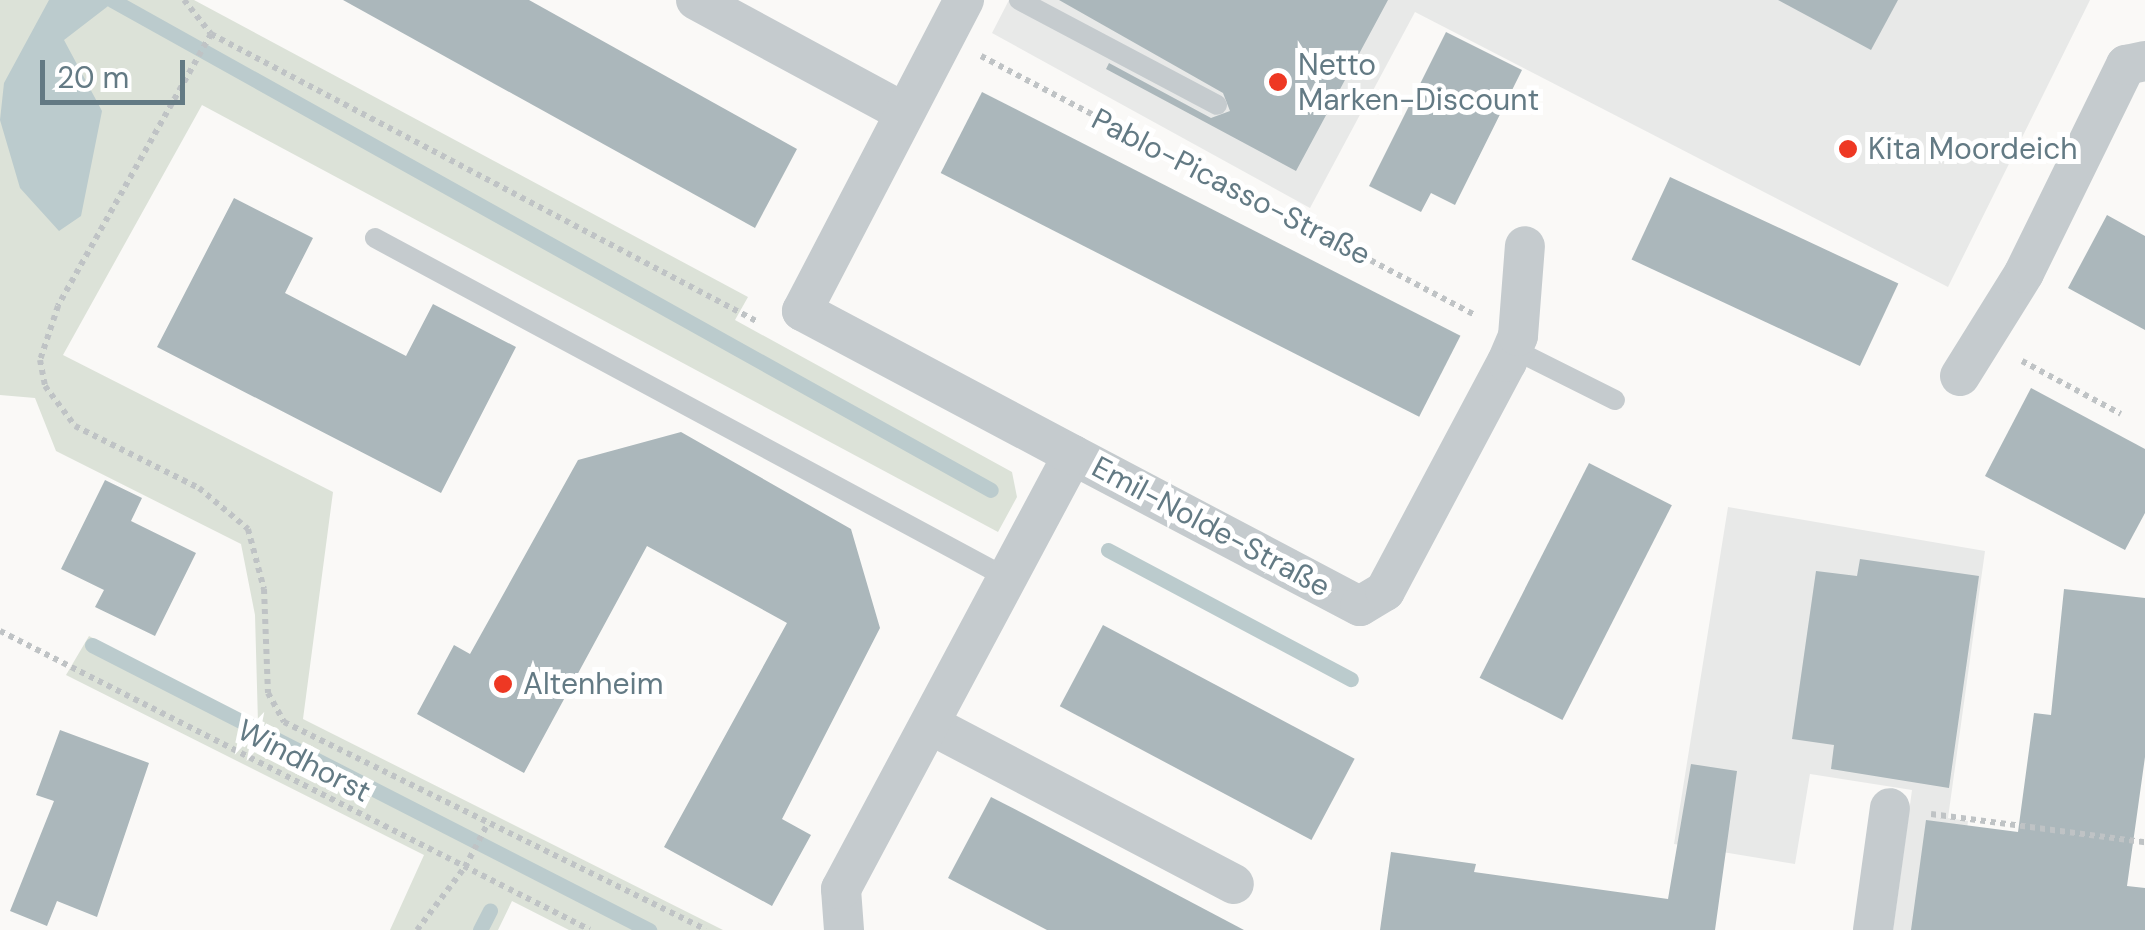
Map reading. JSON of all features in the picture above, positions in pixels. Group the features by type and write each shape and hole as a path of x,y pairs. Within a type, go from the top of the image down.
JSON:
{"street":[{"path":"696,0 903,112"},
{"path":"844,930 842,889 1073,455 802,311 964,0"},
{"path":"1960,376 2024,273 2126,66 2145,61"},
{"name":"Emil-Nolde-Straße","path":"1073,455 1360,606 1385,591 1515,343 1525,246"},
{"path":"931,725 1234,884"},
{"path":"1873,930 1890,808"}],"lane":[{"path":"1019,0 1218,105"},
{"path":"374,238 1009,579"},
{"path":"1515,343 1615,400"}],"path":[{"path":"184,0 211,34 761,324 802,311"},
{"path":"211,34 188,78 147,140 58,306 42,349 45,386 75,426 198,488 248,529 264,588 268,693 284,722 706,930"},
{"name":"Pablo-Picasso-Straße","path":"945,37 1515,343"},
{"path":"1982,340 2121,414"},
{"name":"Windhorst","path":"0,631 590,930"},
{"path":"1890,808 2145,842"},
{"path":"417,930 465,867 488,823"}],"shaded area":[{"path":"0,0 194,0 748,297 735,320 1012,472 1017,497 998,532 202,105 63,355 333,492 303,719 723,930 569,930 512,901 498,930 390,930 424,855 66,675 89,636 258,723 255,615 241,544 56,451 35,398 0,395"},
{"path":"49,0 116,0 64,40 102,111 81,216 59,231 20,188 0,120 4,83"},
{"name":"Kita Moordeich","path":"1009,0 2090,0 1948,287 1415,12 1310,208 992,33"},
{"path":"1728,507 1985,551 1948,818 1968,821 1954,930 1893,930 1912,790 1810,774 1795,864 1674,844"}],"building":[{"path":"343,0 529,0 797,149 755,228"},
{"name":"Netto Marken-Discount","path":"1059,0 1388,0 1296,171 1106,69 1109,63 1211,118 1230,111 1223,93"},
{"path":"1778,0 1898,0 1871,50"},
{"path":"1446,32 1522,70 1455,205 1431,193 1421,212 1369,186"},
{"path":"982,92 1460,336 1419,417 941,173"},
{"path":"1670,177 1898,283 1860,366 1632,259"},
{"path":"234,198 313,238 285,293 406,356 433,304 516,347 441,493 157,347"},
{"path":"2107,215 2145,236 2145,330 2068,288"},
{"path":"2031,388 2145,449 2145,513 2125,550 1985,476"},
{"name":"Altenheim","path":"681,432 851,529 880,628 782,819 811,835 772,906 664,847 787,623 647,546 524,773 417,714 454,645 470,654 578,460"},
{"path":"1589,463 1672,505 1562,720 1480,678"},
{"path":"105,480 142,498 131,521 196,553 155,636 95,607 104,590 61,569"},
{"path":"1860,559 1979,576 1949,788 1831,769 1834,745 1792,739 1816,571 1857,576"},
{"path":"2064,589 2145,598 2145,757 2127,886 2145,888 2145,930 1911,930 1926,820 2018,832 2034,713 2051,715"},
{"path":"1103,625 1355,759 1311,840 1060,706"},
{"path":"60,730 149,763 97,917 57,901 47,926 10,911 54,801 36,795"},
{"path":"1691,764 1737,771 1715,930 1380,930 1391,852 1476,864 1474,872 1668,899"},
{"path":"991,797 1244,930 1047,930 948,878"}],"waterway":[{"path":"112,0 991,490"},
{"path":"1108,550 1351,679"},
{"path":"92,645 649,930"},
{"path":"480,930 490,910"}],"place":[{"name":"Netto Marken-Discount","path":"1278,82"},
{"name":"Kita Moordeich","path":"1848,149"},
{"name":"Altenheim","path":"503,684"}]}
